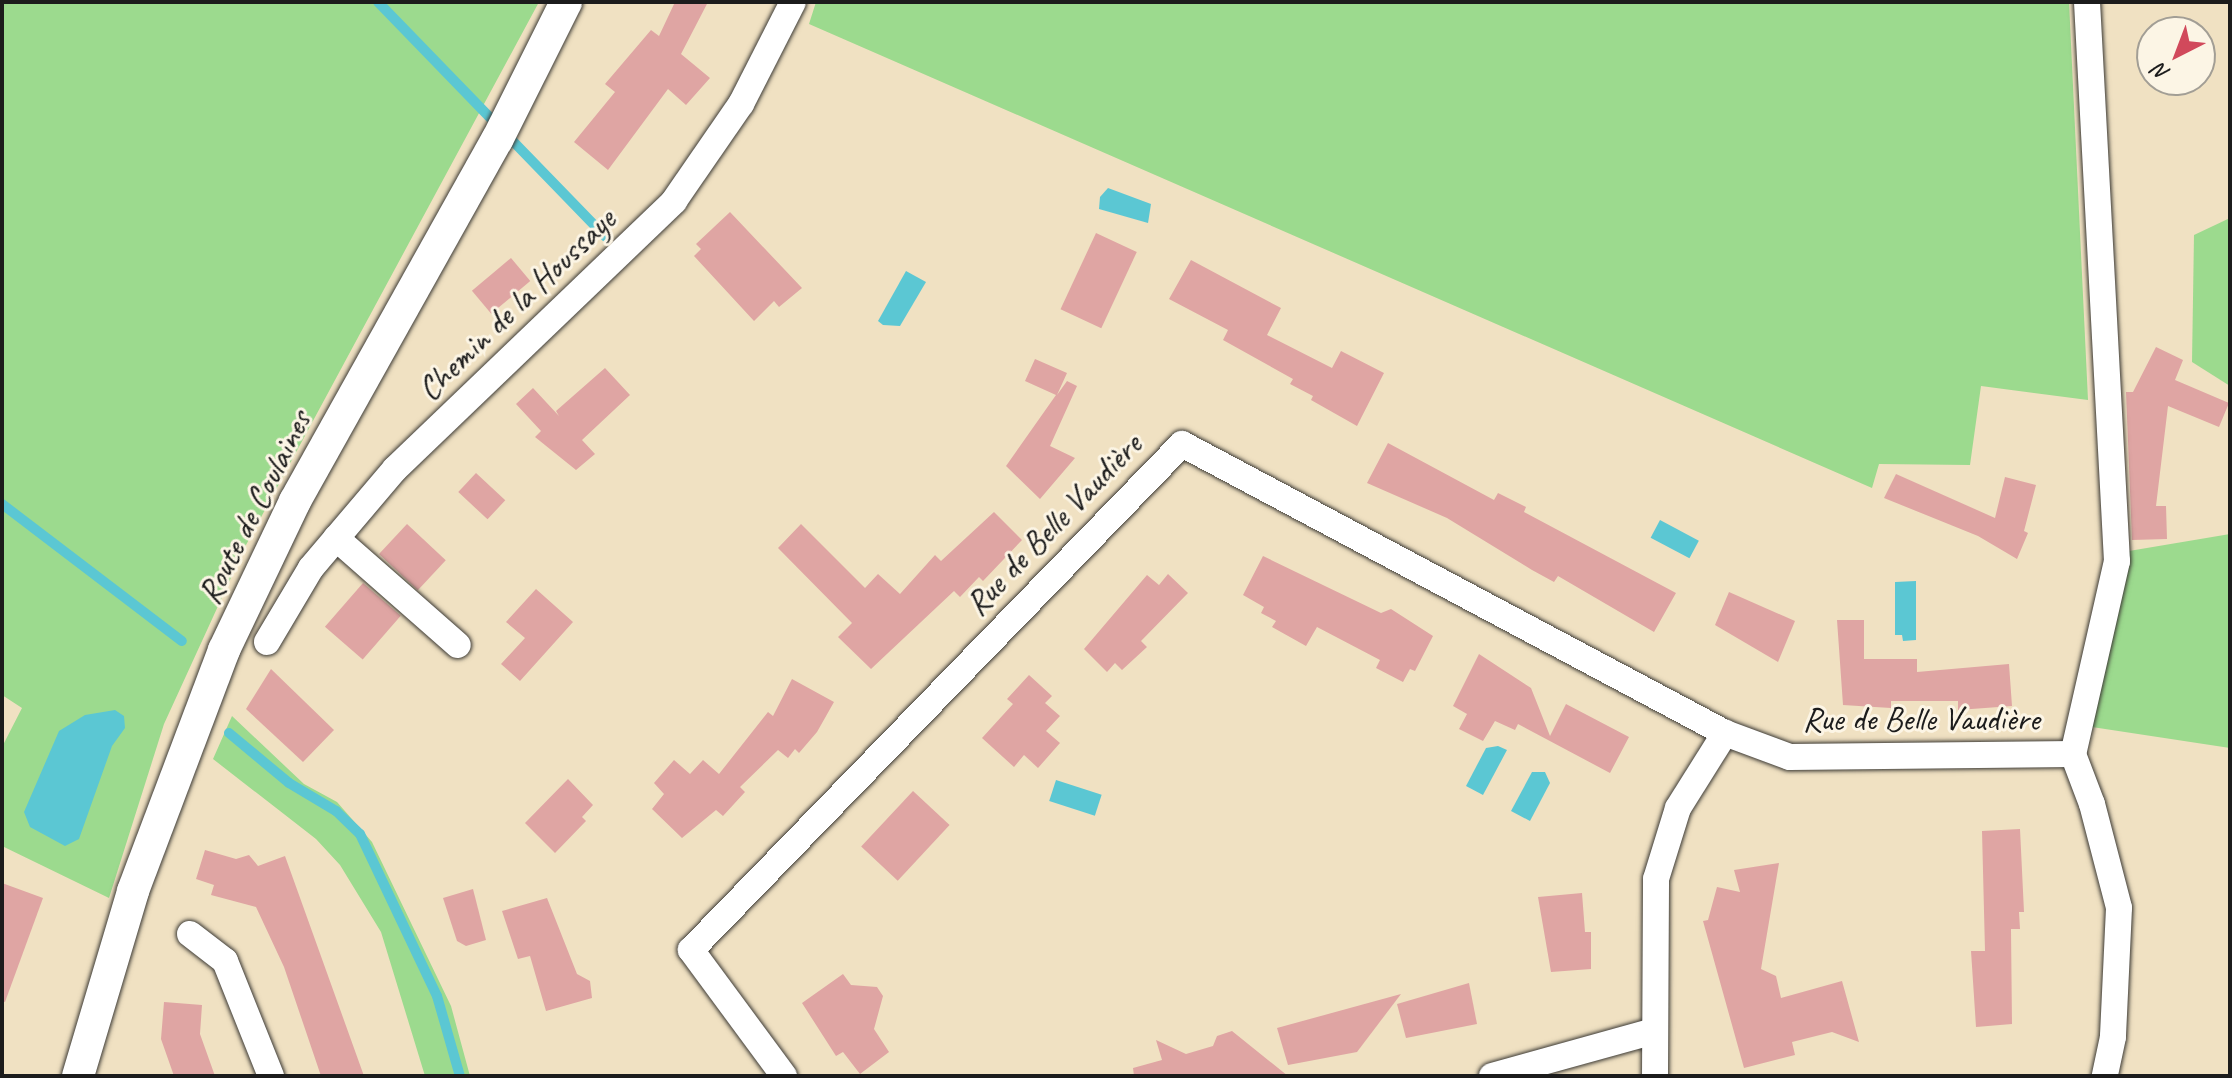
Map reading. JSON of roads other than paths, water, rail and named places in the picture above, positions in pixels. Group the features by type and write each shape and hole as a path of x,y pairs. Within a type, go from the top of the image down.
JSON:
{"street":[{"name":"Route de Coulaines","path":"78,1076 133,891 224,650 295,501 497,140 566,2"},
{"name":"Chemin de la Houssaye","path":"267,642 311,568 395,469 674,201 741,104 793,2"},
{"path":"2087,2 2117,561 2073,754 2119,908 2113,1037 2105,1076"},
{"name":"Rue de Belle Vaudière","path":"784,1076 691,950 1182,444 1725,733 1790,757 2073,754"},
{"path":"336,538 458,645"},
{"path":"1655,1076 1656,879 1678,808 1725,733"},
{"path":"190,934 225,961 271,1076"},
{"path":"1492,1076 1654,1031"}],"water":[{"path":"1108,188 1151,204 1148,223 1099,209 1100,197"},
{"path":"906,271 926,282 900,326 883,325 878,321"},
{"path":"1660,520 1699,541 1689,558 1651,538"},
{"path":"1916,581 1916,640 1903,641 1902,635 1895,635 1895,582"},
{"path":"115,710 124,716 125,728 112,746 79,839 65,846 30,827 24,812 59,731 85,715"},
{"path":"1498,746 1507,750 1483,795 1466,786 1486,748"},
{"path":"1532,772 1545,772 1550,783 1530,821 1511,811"},
{"path":"1056,780 1102,795 1095,816 1049,801"}],"waterway":[{"path":"378,2 606,237"},
{"path":"2,504 182,641"},
{"path":"229,733 289,783 336,811 360,834 437,996 460,1076"}]}
